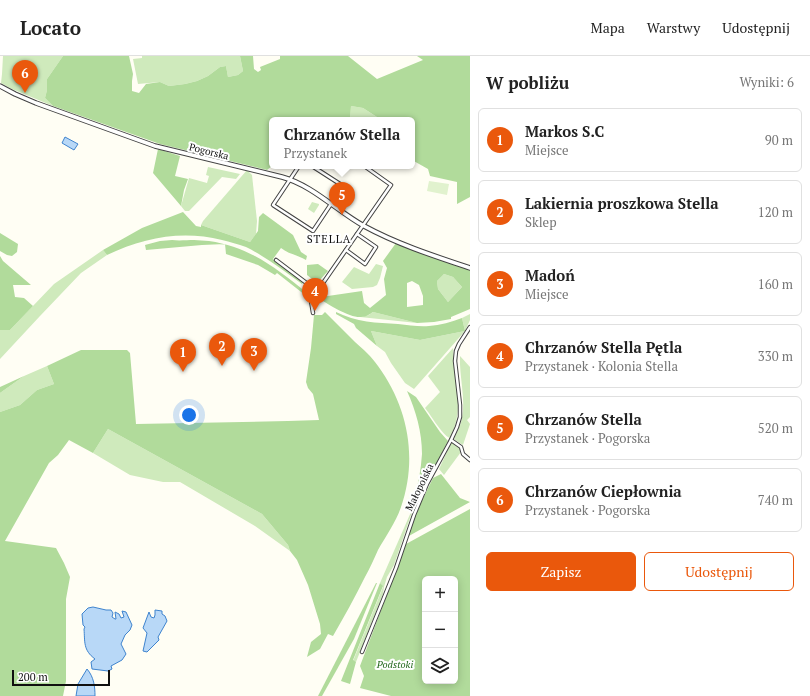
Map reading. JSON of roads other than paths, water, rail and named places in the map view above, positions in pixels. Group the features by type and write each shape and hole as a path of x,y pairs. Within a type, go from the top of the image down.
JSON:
{"street":[{"name":"Pogorska","path":"0,86 36,103 155,146 298,182 363,225 407,246 470,268"},
{"path":"297,169 273,205 313,231 341,189 340,184 317,169"},
{"path":"313,313 311,302 317,291 391,185 368,169"},
{"path":"346,250 365,264 376,248 357,234"},
{"path":"276,260 317,291"},
{"name":"Małopolska","path":"362,652 396,568 414,515 427,484 452,440 457,427 460,417 460,405 455,361 456,351 470,327"},
{"path":"452,440 460,445 463,454 470,460"}],"water":[{"path":"65,137 78,144 74,150 62,143"},
{"path":"93,607 111,610 113,613 112,617 115,619 115,612 119,614 121,618 124,617 122,611 126,612 132,625 121,644 126,654 122,660 111,666 112,669 108,671 92,669 91,662 95,659 91,656 85,646 85,627 83,625 82,614 88,608"},
{"path":"155,610 162,611 162,614 165,616 167,621 158,637 159,640 147,652 143,651 147,633 143,628 149,612 151,617 154,618"},
{"path":"87,669 93,679 95,696 76,696 78,684"}],"place":[{"name":"Chrzanów Ciepłownia","path":"25,93"},
{"name":"Chrzanów Stella","path":"342,215"},
{"name":"Chrzanów Stella Pętla","path":"315,311"},
{"name":"Lakiernia proszkowa Stella","path":"222,366"},
{"name":"Madoń","path":"254,371"},
{"name":"Markos S.C","path":"183,372"}],"district":[{"name":"STELLA","path":"329,239"}],"park label":[{"name":"Podstoki","path":"395,664"}]}
